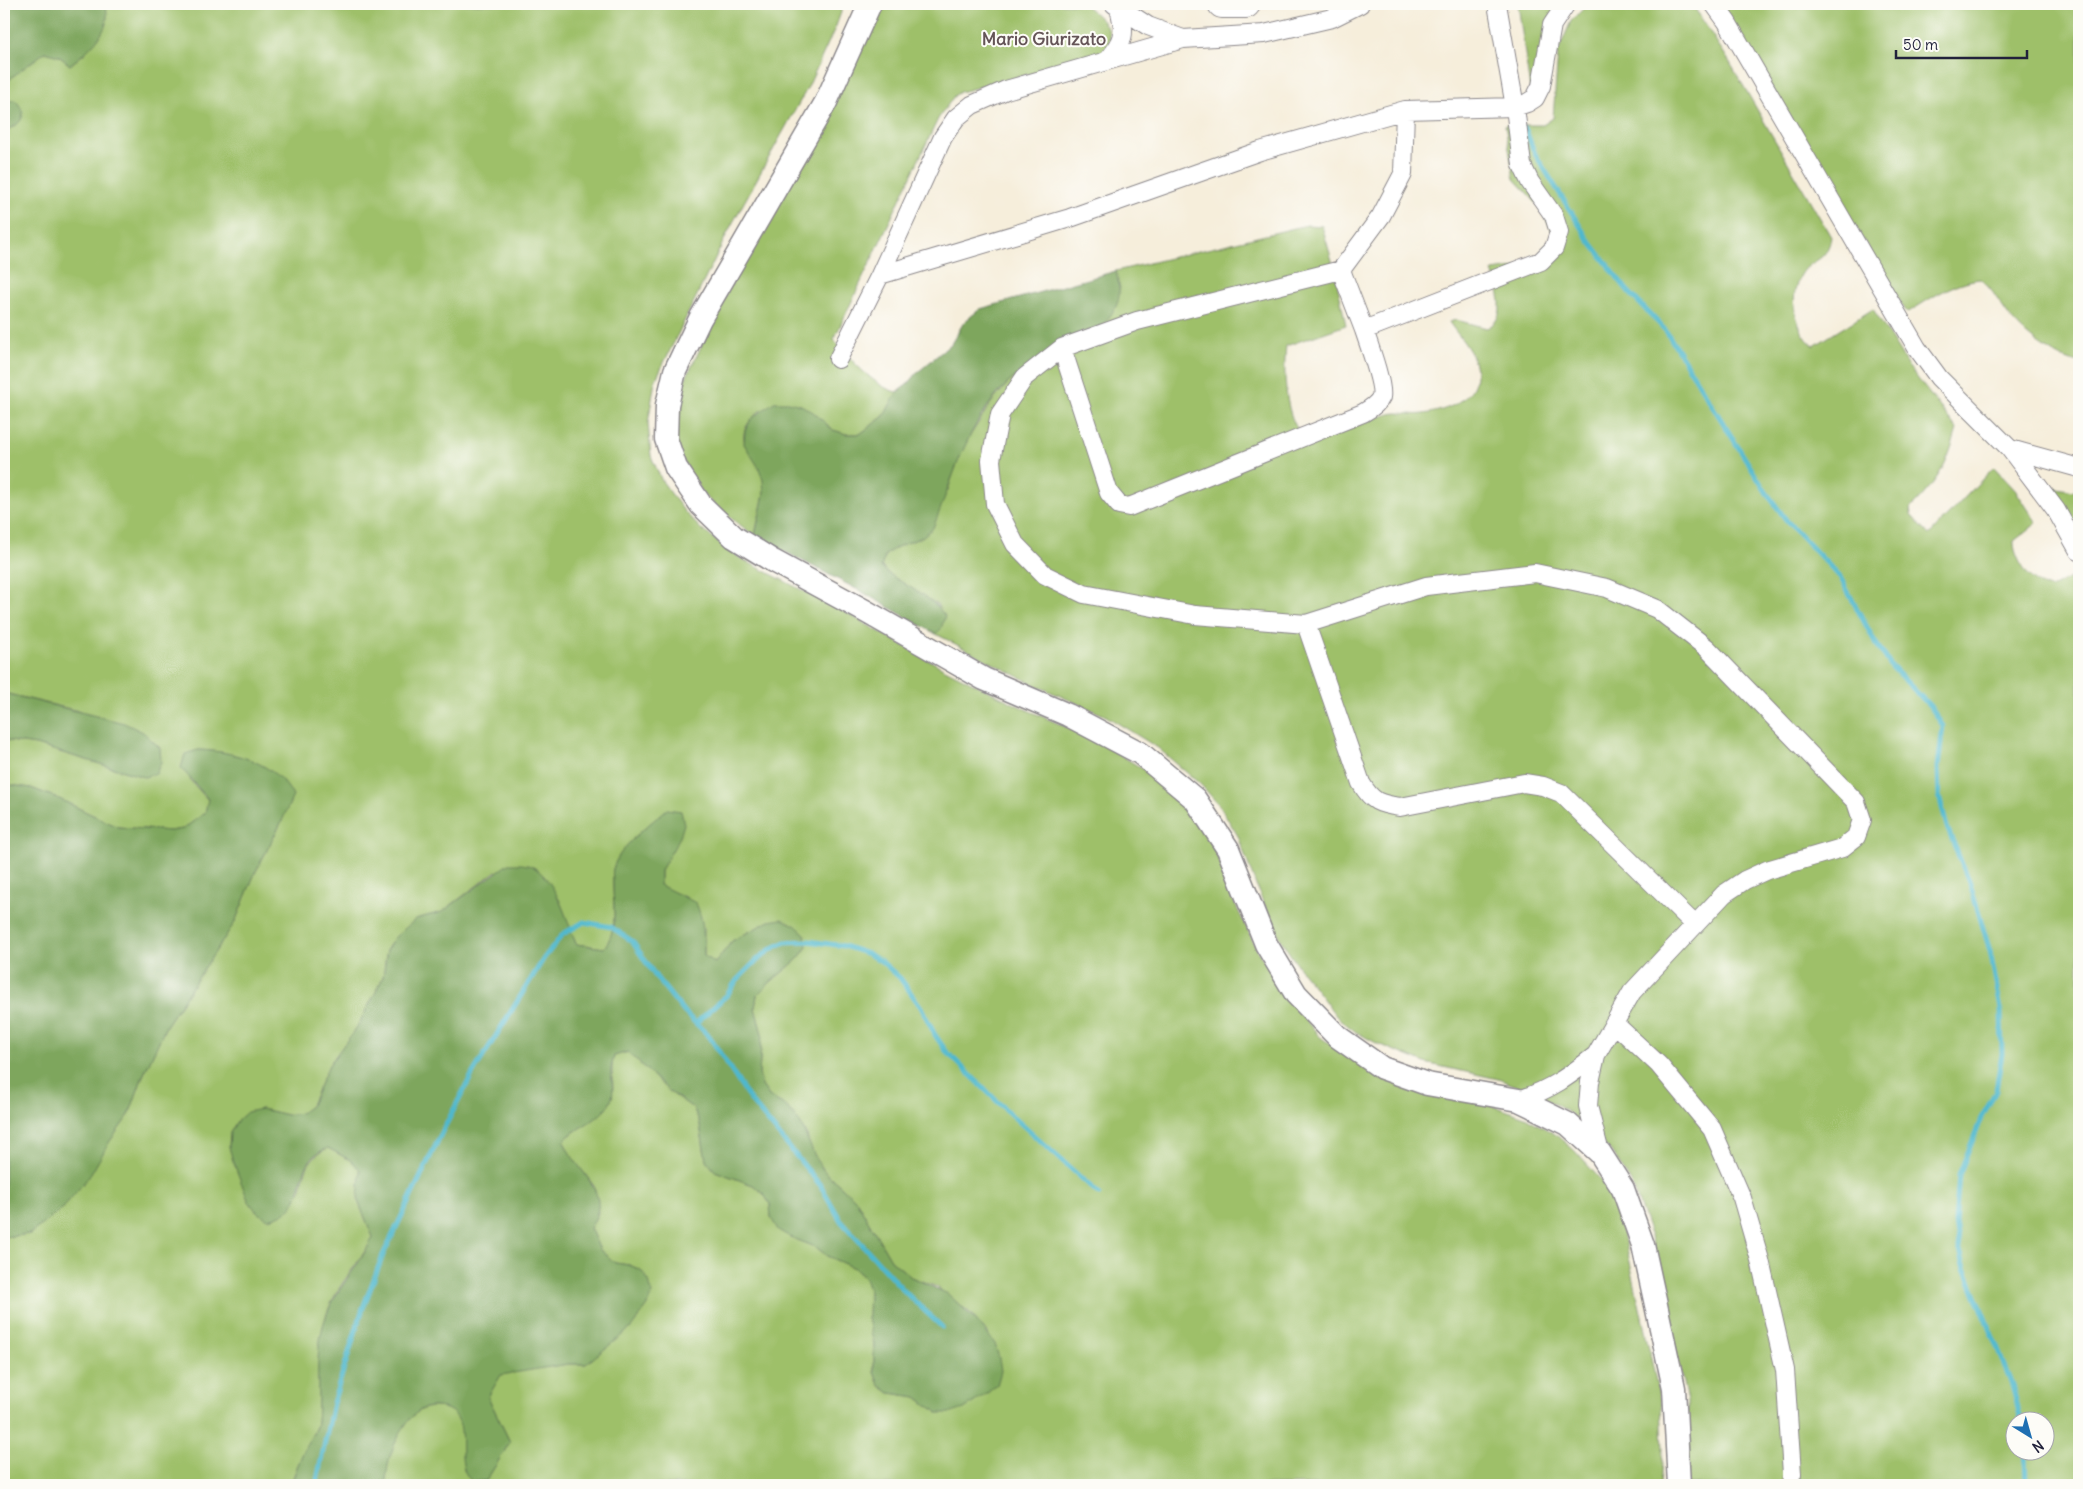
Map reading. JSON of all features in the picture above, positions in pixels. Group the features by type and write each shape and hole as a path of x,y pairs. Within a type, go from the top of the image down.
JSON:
{"highway":[{"path":"1222,4 1246,4"}],"street":[{"path":"870,4 826,102 700,319 675,371 667,405 666,439 676,468 701,505 734,537 773,561 866,611 984,679 1068,715 1140,753 1195,799 1228,849 1266,944 1296,994 1338,1038 1382,1068 1427,1084 1519,1100 1568,1124 1600,1153 1623,1189 1643,1244 1674,1388 1678,1485"},
{"path":"838,359 880,276 943,137 956,118 972,105 1006,90 1183,39 1264,34 1332,18 1360,4"},
{"path":"1364,330 1541,260 1554,248 1559,232 1554,216 1530,182 1522,165 1515,107 1497,4"},
{"path":"880,276 1070,218 1260,151 1405,110 1515,107 1527,104 1535,98 1541,86 1552,25 1566,4"},
{"path":"1714,4 1728,22 1917,348 1939,378 2010,449 2056,510 2079,551"},
{"path":"1117,6 1148,26 1183,39"},
{"path":"1107,61 1121,44 1124,25 1117,6"},
{"path":"1405,110 1403,174 1381,216 1341,270 1137,321 1062,348 1025,377 1000,414 991,460 995,504 1015,544 1045,575 1084,594 1195,615 1306,624 1426,586 1535,572 1607,588 1657,609 1707,648 1856,802 1862,820 1856,837 1842,848 1767,870 1745,880 1724,894 1632,992 1596,1055 1590,1082 1588,1106 1600,1153"},
{"path":"1062,348 1109,493 1119,505 1129,507 1354,416 1374,406 1381,396 1380,384 1364,330 1341,270"},
{"path":"2010,449 2079,468"},
{"path":"1306,624 1361,783 1368,796 1381,804 1400,807 1524,783 1544,786 1561,793 1695,925"},
{"path":"1614,1023 1658,1065 1712,1129 1742,1198 1760,1260 1785,1370 1791,1485"},
{"path":"1519,1100 1544,1091 1568,1078 1596,1055"}],"green space":[{"path":"4,4 105,4 106,22 98,39 70,65 59,56 45,52 12,77 4,88"},
{"path":"105,4 844,4 809,85 731,226 655,381 648,423 651,456 662,481 684,511 702,530 740,558 850,615 943,668 1023,708 1094,739 1143,769 1183,804 1198,821 1214,847 1234,902 1260,955 1319,1036 1342,1053 1525,1117 1555,1134 1574,1150 1600,1179 1609,1195 1626,1244 1661,1404 1663,1450 1660,1485 386,1485 389,1460 398,1434 415,1414 426,1408 438,1407 447,1408 458,1417 463,1436 464,1471 486,1481 510,1442 488,1397 501,1374 568,1364 586,1364 649,1281 641,1270 629,1265 615,1263 600,1250 590,1228 598,1213 594,1186 569,1153 564,1141 605,1109 612,1095 614,1056 628,1052 670,1092 693,1108 699,1120 706,1160 715,1171 753,1185 763,1193 770,1204 771,1218 790,1237 816,1247 827,1256 854,1268 865,1278 869,1290 868,1318 874,1344 874,1372 879,1385 890,1393 917,1397 927,1405 964,1409 997,1385 988,1333 969,1312 937,1287 911,1277 891,1260 856,1200 825,1172 810,1148 807,1135 786,1106 770,1097 762,1086 759,1073 762,1034 755,1008 757,995 798,959 807,947 769,921 732,941 715,963 704,956 704,929 685,896 660,886 660,872 666,860 668,809 636,836 617,860 613,869 614,909 612,933 604,948 576,944 559,899 496,871 442,912 416,919 387,949 383,977 377,990 357,1027 329,1065 311,1105 301,1113 287,1115 261,1109 237,1121 230,1133 229,1147 239,1174 300,1192 308,1166 315,1156 321,1152 328,1148 352,1161 361,1170 358,1201 373,1237 338,1289 324,1322 319,1364 317,1422 298,1464 291,1485 4,1485 4,1237 30,1234 110,1141 129,1115 142,1078 166,1026 235,922 255,873 282,821 265,767 241,757 216,752 198,750 190,780 208,800 205,813 183,829 170,831 118,827 57,798 31,788 4,784 4,740 36,745 144,777 87,713 4,693 4,131 11,128 3,94 6,84 15,73 45,52 59,56 70,65 85,53 106,7"},
{"path":"872,4 1083,4 1108,29 1109,43 1105,50 1096,57 960,92 954,96 938,119 834,339 853,362 871,378 889,390 897,392 884,416 860,434 846,434 833,430 813,412 761,410 750,421 745,431 744,439 757,463 764,484 755,536 720,510 704,495 676,449 674,422 680,390"},
{"path":"1518,4 1556,4 1536,78 1530,89"},
{"path":"1588,4 1692,4 1729,61 1831,237 1826,252 1805,269 1797,283 1794,303 1802,332 1814,346 1873,309 1908,366 1957,429 1940,473 1910,509 1911,515 1929,535 1994,467 2016,491 2037,523 2014,541 2018,559 2026,572 2035,582 2052,588 2078,573 2079,1485 1687,1485 1689,1451 1687,1401 1651,1237 1632,1184 1611,1151 1570,1113 1536,1093 1498,1079 1425,1063 1378,1044 1356,1032 1337,1017 1282,942 1258,891 1238,836 1219,805 1201,785 1158,748 1106,716 1035,685 936,634 941,629 938,605 891,576 881,566 886,554 897,547 922,537 948,490 961,450 991,403 1009,382 1032,366 1120,289 1116,271 1307,225 1322,226 1333,264 1346,325 1286,346 1285,371 1288,404 1300,432 1309,439 1322,440 1365,422 1394,413 1419,414 1435,412 1456,404 1472,390 1476,369 1470,352 1449,322 1456,320 1487,328 1494,323 1500,310 1499,294 1492,271 1551,263 1558,258 1560,248 1540,207 1514,179 1505,125 1543,125 1553,118 1558,52 1571,21"},
{"path":"1721,4 2079,4 2079,363 2058,356 2027,335 1980,279 1951,287 1907,313"},
{"path":"15,100 20,105 23,115 19,123 4,131 4,102"},
{"path":"1116,271 1119,297 1115,308 1108,318 1089,335 1022,372 999,392 987,407 968,440 933,528 922,537 897,547 886,554 881,567 931,601 945,616 941,629 936,634 862,592 755,536 764,494 763,480 759,468 744,444 745,431 751,419 774,402 788,402 801,405 813,412 833,430 846,434 860,434 884,416 897,392 951,344 964,322 980,309"},
{"path":"2052,487 2079,492 2079,538 2048,491"},
{"path":"4,693 124,723 143,732 160,748 161,762 156,774 144,777 36,745 4,740"},
{"path":"198,750 239,756 265,767 285,784 293,796 255,873 235,922 166,1026 142,1078 129,1115 110,1141 91,1174 63,1208 30,1234 4,1237 4,784 31,788 57,798 118,827 170,831 183,829 205,813 208,799 181,768 185,754"},
{"path":"667,809 681,811 684,824 680,837 660,872 660,885 696,903 704,936 704,956 715,963 732,941 769,921 782,919 795,925 805,934 807,947 798,959 757,995 755,1008 762,1034 759,1073 762,1086 770,1097 786,1106 801,1124 817,1161 825,1172 856,1200 891,1260 911,1277 948,1294 979,1323 995,1344 1001,1371 997,1385 964,1409 952,1413 938,1413 917,1397 890,1393 879,1385 874,1372 874,1344 868,1318 869,1290 865,1278 854,1268 827,1256 816,1247 778,1230 771,1218 770,1204 763,1193 753,1185 715,1171 706,1160 699,1120 693,1108 670,1092 628,1052 614,1056 611,1071 613,1095 604,1112 576,1130 564,1141 596,1194 598,1203 597,1213 590,1228 600,1250 615,1263 629,1265 641,1270 649,1281 652,1294 647,1307 631,1328 586,1364 568,1364 501,1375 488,1397 510,1442 486,1481 472,1482 465,1473 462,1460 461,1430 455,1415 448,1410 428,1407 415,1414 409,1420 397,1438 387,1469 386,1485 291,1485 316,1425 320,1338 327,1313 339,1290 373,1237 358,1201 360,1170 352,1161 328,1148 317,1153 308,1164 295,1201 290,1209 281,1215 268,1219 256,1211 248,1200 229,1147 230,1133 237,1121 247,1112 261,1109 287,1115 301,1113 311,1105 329,1065 357,1027 377,990 383,977 387,949 394,938 416,919 442,912 508,864 529,865 543,875 555,892 576,944 604,948 612,933 614,909 613,869 616,860 636,836"}],"waterway":[{"path":"1525,128 1535,154 1588,239 1627,290 1666,331 1766,492 1787,521 1840,577 1875,642 1892,667 1930,706 1943,726 1938,767 1939,796 1947,827 1970,884 1990,951 2001,1009 2002,1054 1996,1090 1979,1124 1959,1175 1955,1222 1965,1268 2011,1382 2019,1412"},
{"path":"316,1485 333,1403 363,1308 383,1255 443,1130 473,1073 544,958 563,934 584,922 611,927 632,941 656,977 684,1012 709,1036 750,1100 821,1186 841,1221 907,1294 942,1327"},
{"path":"696,1023 727,995 737,980 756,961 771,949 785,942 808,941 844,946 868,954 881,961 900,978 921,1007 935,1035 946,1051 1008,1112 1099,1194"},
{"path":"2025,1462 2026,1485"}],"district":[{"name":"Mario Giurizato","path":"1044,38"}]}
